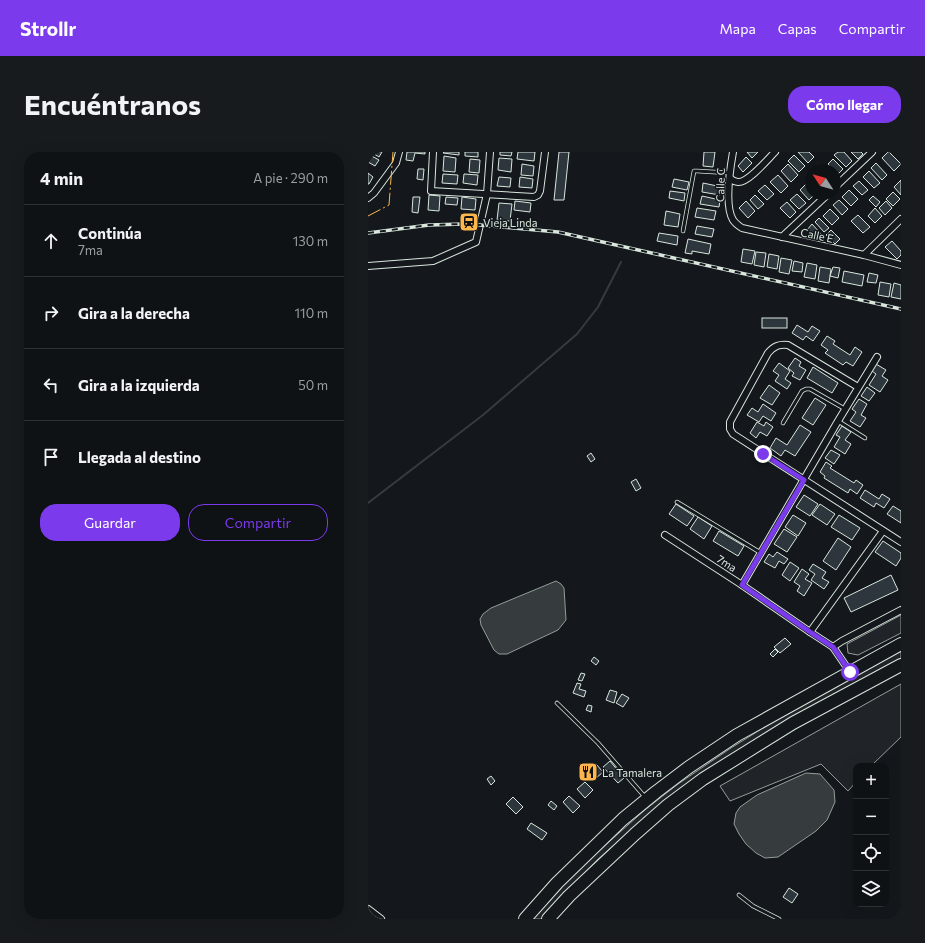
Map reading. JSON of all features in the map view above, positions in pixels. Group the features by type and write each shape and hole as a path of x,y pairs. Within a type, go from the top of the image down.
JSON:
{"highway":[{"path":"525,919 557,883 623,819 689,767 738,735 901,644"},
{"path":"548,919 569,896 635,834 668,805 703,779 793,723 901,665"}],"street":[{"path":"368,198 374,193 396,163 399,152"},
{"path":"433,152 431,190 534,197 538,195 540,190 545,152"},
{"path":"368,266 434,261 476,242 487,194 490,152"},
{"name":"Calle C","path":"732,218 729,203 733,152"},
{"path":"730,175 736,182 743,181 752,175 775,152"},
{"path":"841,181 872,152"},
{"path":"782,237 822,200"},
{"name":"Calle E","path":"732,218 738,226 742,228 901,264"},
{"path":"864,255 901,219"},
{"path":"858,387 788,345 778,345 772,348 768,353 730,422 730,429 733,434 901,542"},
{"path":"742,585 877,357"},
{"path":"810,632 883,531"},
{"name":"7ma","path":"664,534 833,647 850,672"},
{"path":"833,647 901,610"},
{"path":"368,909 381,919"}],"lane":[{"path":"683,231 694,171 730,175"},
{"path":"783,423 802,391 806,389 810,389 845,410"},
{"path":"838,421 865,438"},
{"path":"677,502 761,553"},
{"path":"557,703 598,743 647,800"},
{"path":"739,895 753,906 779,919"}],"shaded area":[{"path":"556,581 564,588 566,620 558,630 507,654 499,654 494,650 481,625 480,619 483,614 491,608"},
{"path":"901,615 901,633 858,655 848,653 847,644"},
{"path":"901,650 901,658 794,717 649,814 597,860 541,919 533,919 593,856 646,809 678,784 731,748 813,697"},
{"path":"901,684 901,737 874,763 853,763 853,785 848,791 821,764 730,801 720,786"},
{"path":"806,773 820,774 834,790 835,802 827,820 816,831 778,857 765,858 756,853 746,844 739,834 734,824 736,813 740,807 757,795"}],"building":[{"path":"371,152 382,152 379,157"},
{"path":"407,152 425,152 425,154 415,153 413,161 406,160"},
{"path":"459,152 459,155 443,153"},
{"path":"465,152 478,152 478,157 465,156"},
{"path":"500,152 512,152 511,156 500,155"},
{"path":"518,152 535,152 534,161 517,159"},
{"path":"559,152 569,152 564,200 554,200"},
{"path":"704,152 715,152 713,167 703,166"},
{"path":"747,152 758,152 752,158"},
{"path":"798,152 809,152 814,157 808,163"},
{"path":"838,152 844,152 852,161 846,167 834,155"},
{"path":"851,152 861,152 863,154 858,159"},
{"path":"888,152 901,164 894,171 882,158"},
{"path":"368,154 379,160 375,166 368,162"},
{"path":"794,155 805,166 799,172 788,161"},
{"path":"444,156 456,158 455,172 443,171"},
{"path":"746,157 752,163 743,172 738,166"},
{"path":"499,158 512,159 511,172 498,170"},
{"path":"470,159 480,160 479,173 469,172"},
{"path":"833,159 838,164 828,164"},
{"path":"876,163 887,175 882,180 871,168"},
{"path":"522,164 534,166 533,176 521,175"},
{"path":"788,164 798,175 791,182 781,171"},
{"path":"418,169 424,169 423,180 417,179"},
{"path":"869,171 880,183 874,188 863,177"},
{"path":"368,173 373,177 369,184 368,184"},
{"path":"443,174 458,175 457,184 442,183"},
{"path":"464,174 478,175 477,185 463,183"},
{"path":"778,175 788,186 781,193 770,182"},
{"path":"499,177 511,178 510,187 497,186"},
{"path":"520,177 533,179 532,188 519,187"},
{"path":"674,179 689,182 687,190 672,187"},
{"path":"901,180 901,195 894,187"},
{"path":"859,181 868,190 862,195 853,186"},
{"path":"703,183 722,187 720,195 702,192"},
{"path":"765,185 774,194 767,200 758,191"},
{"path":"805,185 805,196 800,190"},
{"path":"849,190 858,199 851,206 842,197"},
{"path":"670,191 685,193 684,201 669,198"},
{"path":"893,192 900,199 893,206 886,199"},
{"path":"797,194 806,203 799,209 790,200"},
{"path":"429,195 440,196 439,211 428,210"},
{"path":"755,195 764,204 758,209 750,200"},
{"path":"702,196 720,200 719,207 700,204"},
{"path":"873,196 880,202 876,207 869,200"},
{"path":"413,197 420,197 418,213 412,212"},
{"path":"446,197 458,198 457,205 445,204"},
{"path":"462,197 476,199 475,210 461,209"},
{"path":"839,200 848,209 842,215 833,205"},
{"path":"515,201 531,203 530,212 514,210"},
{"path":"746,201 755,211 748,218 739,208"},
{"path":"886,201 892,208 885,215 879,208"},
{"path":"787,202 796,212 790,218 780,208"},
{"path":"499,203 512,204 510,221 497,220"},
{"path":"697,208 716,211 714,220 695,217"},
{"path":"875,208 882,216 875,223 868,216"},
{"path":"830,209 839,218 832,225 823,216"},
{"path":"666,211 680,214 678,227 664,225"},
{"path":"858,215 870,227 863,233 851,221"},
{"path":"819,218 829,228 824,232 815,222"},
{"path":"812,224 821,234 816,239 807,230"},
{"path":"697,226 714,229 712,237 695,234"},
{"path":"831,230 840,239 835,244 826,235"},
{"path":"659,233 678,236 677,245 657,241"},
{"path":"688,239 711,244 709,254 692,251 692,254 685,253"},
{"path":"892,241 901,251 901,255 897,259 885,247"},
{"path":"743,249 755,251 752,264 741,262"},
{"path":"756,252 766,253 764,267 754,265"},
{"path":"769,254 779,256 777,269 767,267"},
{"path":"781,258 792,260 789,274 779,272"},
{"path":"794,261 803,263 802,272 792,271"},
{"path":"807,263 817,265 815,279 804,277"},
{"path":"820,267 831,269 829,283 818,281"},
{"path":"833,267 840,268 838,278 830,276"},
{"path":"844,271 864,275 862,286 842,282"},
{"path":"869,273 878,275 876,283 867,282"},
{"path":"880,282 891,284 889,297 878,295"},
{"path":"894,283 901,285 901,299 891,297"},
{"path":"762,318 787,318 787,328 762,328"},
{"path":"797,325 808,332 812,326 820,331 813,341 806,336 803,340 792,333"},
{"path":"827,336 835,341 833,344 850,355 855,347 862,352 853,366 846,362 843,365 825,353 828,350 821,345"},
{"path":"795,358 801,362 799,366 806,370 800,380 792,376 794,373 788,368"},
{"path":"779,363 790,371 785,379 791,383 787,389 775,381 779,375 773,371"},
{"path":"876,364 886,370 882,376 888,380 880,392 869,385 876,374 872,371"},
{"path":"813,367 838,383 832,393 807,378"},
{"path":"769,385 780,393 772,405 760,398"},
{"path":"867,387 875,393 869,401 861,396"},
{"path":"815,398 826,405 813,425 802,418"},
{"path":"859,399 867,404 861,415 866,418 860,427 850,421 856,412 852,409"},
{"path":"763,404 776,413 771,421 763,416 759,422 747,415 752,408 758,412"},
{"path":"757,422 764,426 766,422 773,427 767,436 760,432 756,438 750,433"},
{"path":"800,425 811,432 795,456 785,450 781,456 770,448 776,438 787,445"},
{"path":"842,426 851,432 845,440 851,444 845,454 834,447 840,437 836,435"},
{"path":"831,450 840,455 834,464 825,458"},
{"path":"591,453 595,459 591,462 587,456"},
{"path":"826,462 832,466 830,468 854,483 856,480 863,485 857,494 850,489 848,493 824,478 825,476 820,472"},
{"path":"636,479 641,488 636,491 631,482"},
{"path":"865,490 879,499 882,494 890,499 884,508 876,503 874,507 860,498"},
{"path":"804,495 818,504 810,516 796,507"},
{"path":"676,504 694,516 687,526 669,514"},
{"path":"820,504 835,514 827,525 812,515"},
{"path":"893,506 901,511 901,523 887,514"},
{"path":"793,515 806,523 798,536 785,527"},
{"path":"839,515 860,528 852,540 831,527"},
{"path":"698,517 712,526 704,539 690,529"},
{"path":"784,529 797,537 787,552 774,544"},
{"path":"719,531 744,546 738,556 713,541"},
{"path":"838,538 851,547 836,570 823,561"},
{"path":"883,541 901,553 901,558 896,566 875,552"},
{"path":"777,552 788,559 784,564 779,561 775,568 764,562 769,554 773,557"},
{"path":"790,562 799,568 790,581 782,575"},
{"path":"813,564 826,572 822,578 829,582 824,589 811,580 815,574 809,570"},
{"path":"802,569 809,574 805,579 812,583 804,596 797,591 800,586 794,582"},
{"path":"891,575 898,590 851,612 844,598"},
{"path":"785,638 791,644 780,653 774,647"},
{"path":"775,649 778,652 773,657 770,654"},
{"path":"594,657 599,661 596,665 591,661"},
{"path":"581,673 585,674 582,681 578,680"},
{"path":"577,683 581,684 579,689 586,691 584,697 573,693"},
{"path":"610,690 617,692 614,703 606,700"},
{"path":"622,694 629,698 623,707 616,703"},
{"path":"588,705 592,706 591,712 586,710"},
{"path":"610,761 624,778 618,783 603,767"},
{"path":"596,764 603,772 595,779 588,772"},
{"path":"491,776 495,781 491,785 487,779"},
{"path":"585,782 593,790 585,798 577,789"},
{"path":"569,796 580,806 573,813 563,802"},
{"path":"513,797 523,807 516,814 506,804"},
{"path":"551,801 557,806 554,810 548,805"},
{"path":"531,823 547,833 542,840 527,829"},
{"path":"789,888 798,894 792,903 783,897"}],"waterway":[{"path":"368,503 483,415 577,334 598,307 621,262"}],"railway":[{"path":"368,233 429,225 464,224 558,232 901,309"}],"power":[{"path":"368,216 389,205 393,152"}],"place":[{"name":"Vieja Linda","path":"469,222"},
{"name":"La Tamalera","path":"588,772"}],"route":[{"path":"763,454 804,480 742,585 833,647 850,672"}]}
